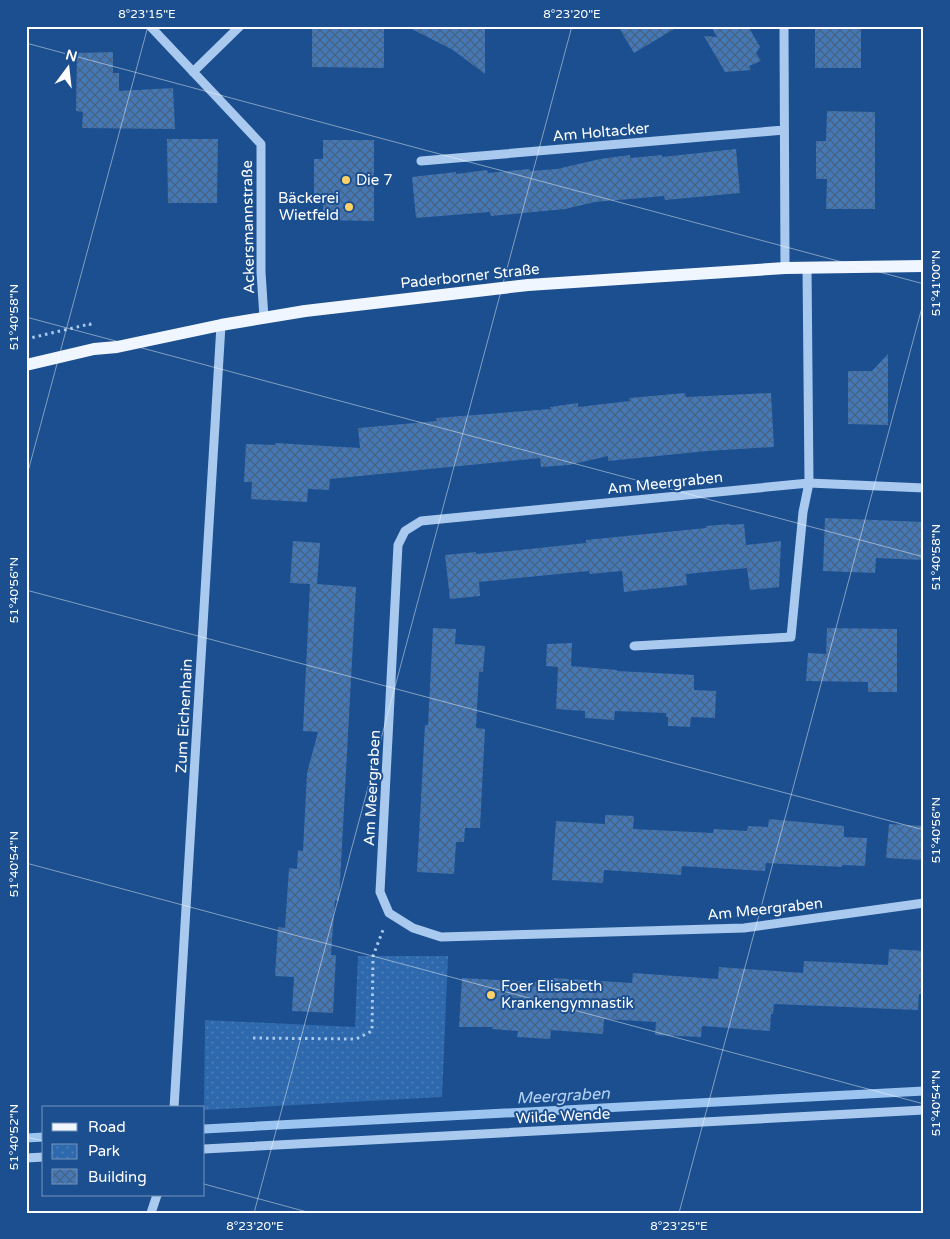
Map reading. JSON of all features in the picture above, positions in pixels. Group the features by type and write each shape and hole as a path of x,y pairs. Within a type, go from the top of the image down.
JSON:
{"main road":[{"name":"Paderborner Straße","path":"26,366 94,349 117,347 221,325 305,311 528,285 785,268 924,266"}],"street":[{"name":"Ackersmannstraße","path":"150,26 261,144 261,272 264,318"},
{"path":"194,72 240,26"},
{"path":"784,26 785,268"},
{"name":"Am Holtacker","path":"421,160 784,130"},
{"path":"634,646 791,637 803,512 809,483 807,267"},
{"name":"Zum Eichenhain","path":"174,1106 221,325"},
{"name":"Am Meergraben","path":"924,488 809,483 421,521 405,531 398,545 380,892 389,913 413,928 441,937 744,928 924,903"},
{"name":"Wilde Wende","path":"205,1149 924,1110"},
{"path":"26,1158 42,1158"},
{"path":"151,1213 157,1196"}],"path":[{"path":"253,1038 356,1039 372,1031 373,956 389,913"}],"green space":[{"path":"358,956 448,956 442,1097 205,1110 205,1020 355,1027"}],"building":[{"path":"312,26 384,26 384,68 312,67"},
{"path":"406,26 485,26 485,74 453,50"},
{"path":"618,26 679,26 634,53"},
{"path":"711,26 748,26 760,47 756,53 761,61 749,66 751,70 725,72 704,36 717,37"},
{"path":"815,26 861,26 861,68 815,68"},
{"path":"113,52 113,73 119,73 119,91 173,88 175,129 82,128 83,112 76,111 77,53"},
{"path":"827,111 875,112 875,209 826,209 827,179 816,179 816,141 826,141"},
{"path":"167,139 218,139 217,203 168,203"},
{"name":"Die 7","path":"323,140 374,140 374,221 323,220 323,201 314,201 314,159 323,159"},
{"path":"736,149 740,193 665,200 664,196 595,202 565,209 491,216 490,212 416,218 412,177 487,170 488,173 530,169 530,171 557,169 600,159 630,155 630,158 662,155 662,157"},
{"path":"888,354 888,425 848,424 848,371 872,371"},
{"path":"685,393 686,397 771,393 774,447 707,451 608,461 608,456 569,465 541,467 540,458 330,479 329,490 308,489 307,502 251,499 252,482 244,482 246,444 275,445 275,443 360,448 358,428 437,421 436,418 551,409 550,407 578,403 578,407 630,401 629,398"},
{"path":"825,518 924,522 924,560 876,558 875,573 823,571"},
{"path":"744,524 746,545 781,541 779,587 750,590 747,568 686,574 687,585 624,592 622,571 590,574 589,571 479,582 480,596 450,599 445,555 476,552 476,554 586,543 586,540"},
{"path":"293,541 320,543 317,584 356,587 339,901 335,900 331,955 336,955 333,1013 292,1011 294,977 275,976 278,927 285,928 289,868 297,869 298,850 303,851 307,773 318,732 303,731 310,584 290,583"},
{"path":"433,628 456,629 455,644 485,646 483,672 479,672 476,728 485,729 480,828 465,828 464,842 456,842 454,874 417,872 425,725 428,725"},
{"path":"827,628 897,629 897,692 868,692 868,682 806,681 808,653 826,654"},
{"path":"572,643 571,666 617,671 694,675 694,690 716,691 715,718 691,717 690,727 668,726 666,713 615,711 614,720 585,718 585,711 556,709 558,667 546,666 547,644"},
{"path":"605,815 634,816 633,829 713,833 714,829 747,831 748,826 768,827 769,819 844,826 844,837 867,838 865,866 842,865 842,867 766,863 765,871 682,866 681,875 604,870 603,883 552,880 556,821 605,824"},
{"path":"889,824 924,826 924,860 886,858"},
{"path":"889,949 924,951 924,994 919,994 918,1010 774,1004 773,1014 771,1014 770,1031 702,1026 701,1037 655,1035 656,1022 604,1019 603,1034 551,1030 550,1039 517,1037 518,1031 492,1029 493,1027 459,1027 462,978 552,983 553,978 632,983 633,973 718,979 719,967 803,973 804,961 888,965"}],"waterway":[{"name":"Meergraben","path":"205,1129 924,1091"},
{"name":"Meergraben","path":"26,1138 42,1137"}],"place":[{"name":"Die 7","path":"346,180"},
{"name":"Bäckerei Wietfeld","path":"349,207"},
{"name":"Foer Elisabeth Krankengymnastik","path":"491,995"}]}
